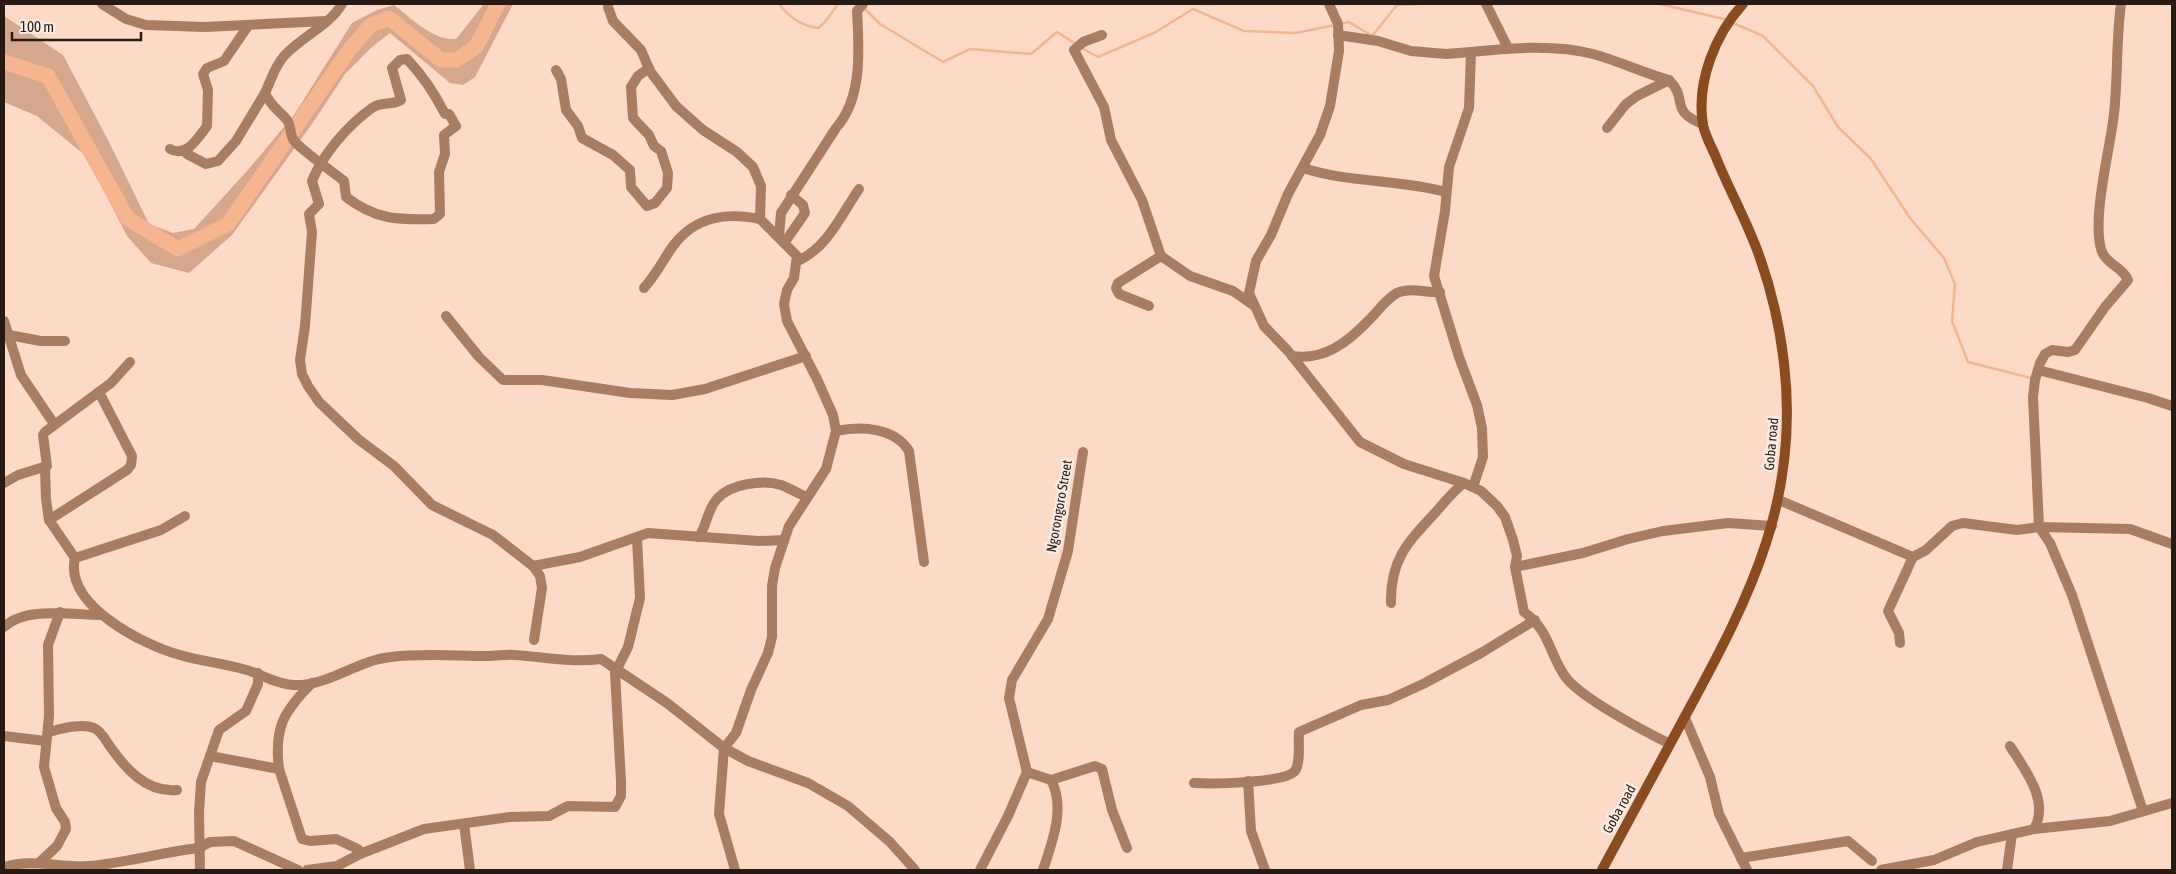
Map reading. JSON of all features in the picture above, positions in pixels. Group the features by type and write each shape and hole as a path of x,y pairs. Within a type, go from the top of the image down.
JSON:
{"main road":[{"name":"Goba road","path":"1602,870 1685,718 1749,591 1761,562 1779,500 1786,445 1787,404 1779,328 1760,258 1703,124 1704,86 1717,40 1732,15 1743,4"}],"street":[{"path":"102,4 126,19 139,24 205,27 326,21"},
{"path":"186,150 187,154 206,164 218,161 239,136 265,93 274,71 284,55 326,21 342,4"},
{"path":"782,239 780,218 792,195 845,118 851,102 860,37 857,11 863,4"},
{"path":"1329,4 1338,24 1339,51 1330,106 1320,135 1304,168 1288,194 1271,234 1256,261 1249,293 1253,305 1264,326 1292,356 1312,385 1320,392 1360,442 1404,464 1469,485 1497,506 1505,517 1517,556 1515,567 1524,612 1535,620 1550,642 1566,678 1576,687 1629,722 1670,744"},
{"path":"1486,4 1508,48"},
{"path":"2121,4 2117,38 2114,113 2099,228 2103,254 2128,280 2105,307 2075,350 2068,352 2050,351 2043,358 2033,390 2032,416 2038,527 2050,543 2072,594 2143,811"},
{"path":"608,7 613,21 641,50 649,68 665,93 683,112 722,144 737,152 753,167 761,186 760,219"},
{"path":"170,150 176,152 186,150 209,122 207,83 204,74 207,68 224,61 248,26"},
{"path":"1102,35 1083,42 1074,50 1104,106 1111,140 1142,200 1161,256 1190,276 1233,291 1253,305"},
{"path":"1338,35 1378,41 1411,51 1446,54 1508,48 1576,51 1593,54 1669,80 1675,86 1680,110 1686,117 1703,124"},
{"path":"1391,603 1391,586 1405,545 1453,491 1469,485 1483,457 1482,428 1477,405 1459,357 1434,276 1445,211 1449,167 1468,108 1471,52"},
{"path":"265,93 270,105 289,122 293,140 320,162 344,182 346,197 358,206 380,217 434,219 440,214 439,172 445,154 444,134 456,126 449,114 445,114 435,99 425,79 407,59 400,60 392,68 401,100 394,104 384,103 372,107 345,133 320,162 312,181 319,204 309,214 312,232 306,326 300,360 302,374 319,402 358,439 394,466 432,505 493,535 533,566 540,576 542,588 534,640"},
{"path":"556,70 561,79 566,110 578,126 582,138 613,155 630,170 631,188 647,206 655,203 667,188 668,173 661,151 654,146 648,135 633,118 631,87 638,76 649,68"},
{"path":"1607,128 1626,104 1637,96 1669,80"},
{"path":"1304,168 1334,176 1411,185 1446,192"},
{"path":"798,261 805,258 835,228 859,189"},
{"path":"782,239 805,213 803,205 792,195"},
{"path":"644,288 674,244 697,225 718,216 737,215 760,219 793,250 798,261 784,304 790,328 806,356 833,416 836,432 826,469 813,490 806,496 789,526 784,540 775,568 772,586 772,637 768,653 750,690 736,733 724,748 719,814 735,870"},
{"path":"1149,306 1119,294 1116,288 1118,284 1161,256"},
{"path":"1292,356 1304,358 1323,355 1345,342 1398,292 1418,290 1440,292"},
{"path":"446,316 479,357 503,380 542,380 630,393 672,396 700,391 806,356"},
{"path":"4,321 21,375 54,424"},
{"path":"9,335 41,341 65,341"},
{"path":"130,362 118,376 99,392 54,424 43,435 47,462 45,468 46,499 49,520 75,558 73,566 82,596 101,614 143,640 167,651 258,673 292,685 312,683 354,667 390,657 447,653 491,656 514,654 584,661 601,659 667,703 724,748 748,761 808,783 848,806 890,842 915,870"},
{"path":"2038,370 2172,406"},
{"path":"49,520 127,470 131,465 132,456 99,392"},
{"path":"836,432 847,429 870,429 889,434 905,444 910,457 924,562"},
{"name":"Ngorongoro Street","path":"1027,772 1009,698 1009,689 1012,680 1048,619 1051,610 1068,551 1083,452"},
{"path":"4,483 18,475 45,468"},
{"path":"699,538 707,516 718,498 735,488 759,484 780,484 806,496"},
{"path":"1779,500 1913,557"},
{"path":"75,558 161,530 186,516"},
{"path":"1515,567 1583,553 1628,539 1663,531 1728,523 1772,526"},
{"path":"1900,643 1899,633 1888,609 1913,557 1926,550 1948,528 1956,524 2017,530 2038,527 2130,529 2172,544"},
{"path":"533,566 580,557 648,533 699,538 784,540"},
{"path":"307,870 337,866 360,854 424,829 510,817 549,816 568,806 615,807 621,796 616,674 628,647 640,598 637,538"},
{"path":"6,621 60,612 101,614"},
{"path":"40,862 57,846 66,829 65,822 56,808 44,767 48,645 60,612"},
{"path":"1194,783 1217,784 1280,779 1292,774 1296,769 1298,761 1299,732 1361,705 1388,700 1423,684 1481,653 1535,620"},
{"path":"200,870 201,782 219,730 246,711 258,684 258,673"},
{"path":"312,683 290,709 279,729 276,746 279,769 286,784 302,838 310,841 336,839 358,849 360,854"},
{"path":"1685,718 1710,777 1719,814 1747,870"},
{"path":"4,736 46,736 78,727 94,728 139,779 168,791 177,790"},
{"path":"2010,746 2025,770 2040,803 2040,816 2034,829"},
{"path":"210,756 279,769"},
{"path":"980,870 1008,816 1027,772 1051,780 1095,766 1102,769 1112,810 1127,848"},
{"path":"1043,870 1058,812 1055,789 1051,780"},
{"path":"1248,781 1251,831 1265,870"},
{"path":"1887,869 1934,860 1964,846 2012,834 2034,829 2110,821 2172,803"},
{"path":"464,824 470,870"},
{"path":"2007,870 2012,834"},
{"path":"4,867 40,862 85,866 119,863 199,848 210,842 234,841 298,870"},
{"path":"1741,858 1848,841 1872,861"}],"shaded area":[{"path":"484,4 513,4 475,77 463,85 450,83 390,33 372,47 345,74 314,121 232,235 189,273 151,263 127,236 86,156 37,116 4,102 4,16 63,55 110,144 149,224 173,233 194,229 247,171 294,115 352,23 377,10 394,5 431,33 447,39 456,39"}],"waterway":[{"path":"4,62 48,76 128,219 178,249 228,224 350,49 371,25 389,18 441,60 456,60 476,47 498,4"},
{"path":"779,4 796,20 818,28 825,22 838,4"},
{"path":"1341,24 1349,22 1372,36 1397,5 1420,4"},
{"path":"1660,4 1728,20"},
{"path":"864,8 880,24 943,62 970,49 1031,54 1057,32 1076,44"},
{"path":"1080,47 1098,57 1154,33 1193,9 1244,31 1296,33 1335,25"},
{"path":"1733,23 1763,36 1813,86 1838,127 1871,159 1910,218 1944,258 1955,284 1952,321 1968,362 2031,378"}]}
